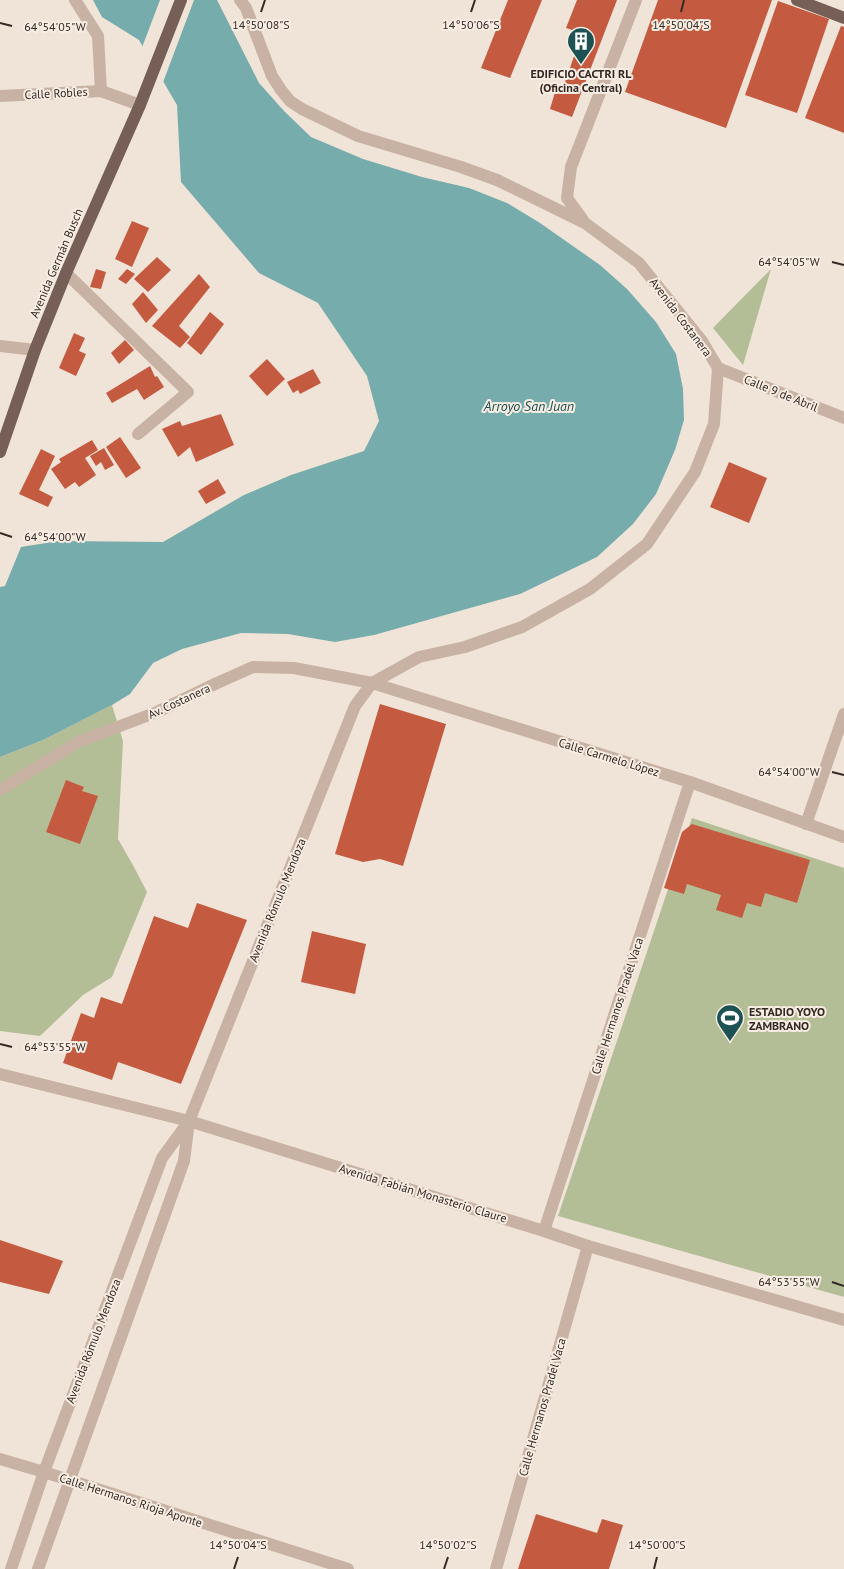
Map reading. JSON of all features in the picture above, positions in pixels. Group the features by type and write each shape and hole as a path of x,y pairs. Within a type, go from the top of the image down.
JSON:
{"main road":[{"name":"Avenida Germán Busch","path":"0,452 35,350 66,273 140,105 181,0"},
{"path":"797,0 844,18"}],"street":[{"path":"75,0 98,36 101,90"},
{"name":"Avenida Costanera","path":"240,0 246,8 272,76 290,101 302,109 358,136 462,167 497,180 585,223 638,263 702,341 718,368 714,424 694,472 647,544 590,589 522,628 465,647 419,657 372,683"},
{"path":"585,223 567,198 571,167 636,0"},
{"name":"Calle Robles","path":"0,96 101,90 140,105"},
{"path":"66,273 188,392 138,434"},
{"path":"0,346 35,350"},
{"name":"Calle 9 de Abril","path":"718,368 844,418"},
{"name":"Av. Costanera","path":"0,790 78,742 157,712 253,667 294,668 372,683"},
{"name":"Calle Carmelo López","path":"372,683 690,782 844,838"},
{"name":"Avenida Rómulo Mendoza","path":"11,1569 44,1472 162,1158 189,1121 355,706 372,683"},
{"path":"806,824 844,714"},
{"name":"Calle Hermanos Pradel Vaca","path":"544,1231 690,782"},
{"name":"Avenida Fabián Monasterio Claure","path":"0,1074 189,1121 588,1246 844,1320"},
{"name":"Avenida Rómulo Mendoza","path":"38,1569 184,1161 189,1121"},
{"name":"Calle Hermanos Pradel Vaca","path":"496,1569 588,1246"},
{"name":"Calle Hermanos Rioja Aponte","path":"0,1459 348,1569"}],"green space":[{"path":"771,269 743,365 713,328"},
{"path":"112,705 123,741 118,839 147,892 112,977 83,995 40,1036 0,1031 0,757 43,740"},
{"name":"ESTADIO YOYO ZAMBRANO","path":"692,818 844,868 844,1297 558,1216"}],"water":[{"name":"Arroyo San Juan","path":"93,0 217,0 259,83 311,137 363,159 422,177 469,188 507,203 540,223 600,265 627,289 656,322 676,354 683,389 684,420 675,450 656,494 633,524 597,557 520,594 374,635 335,642 288,634 241,633 182,649 153,663 130,694 112,705 43,740 0,757 0,587 5,586 21,547 59,541 163,542 244,495 291,475 364,451 379,421 367,376 318,303 259,273 181,182 177,105 139,40 102,17"}],"pier":[{"path":"160,0 194,0 162,85 141,50"}],"building":[{"name":"EDIFICIO CACTRI RL (Oficina Central)","path":"508,0 542,0 510,78 481,68"},
{"name":"EDIFICIO CACTRI RL (Oficina Central)","path":"577,0 617,0 572,117 550,109 556,89 562,91 582,33 566,28"},
{"path":"658,0 772,0 726,128 625,92"},
{"path":"778,1 829,19 797,113 745,95"},
{"path":"841,26 844,27 844,133 805,118"},
{"path":"132,221 149,228 132,267 115,259"},
{"path":"157,257 171,270 148,292 134,279"},
{"path":"96,269 106,272 101,289 90,287"},
{"path":"127,269 135,274 126,284 118,279"},
{"path":"199,274 210,287 179,326 190,337 180,348 152,326"},
{"path":"143,292 158,310 146,323 132,304"},
{"path":"210,312 224,324 201,355 187,343"},
{"path":"74,333 85,338 79,351 86,354 76,376 59,368"},
{"path":"125,340 134,350 119,364 111,353"},
{"path":"267,359 285,379 267,396 249,376"},
{"path":"150,366 155,377 157,376 164,387 144,400 137,389 112,403 106,393"},
{"path":"313,369 321,383 300,394 298,390 293,393 287,382"},
{"path":"221,414 234,445 196,462 190,447 178,457 162,429 180,421 182,426"},
{"path":"120,437 141,468 126,478 106,447"},
{"path":"92,440 98,450 85,458 96,475 79,487 75,482 65,489 51,469 61,462 59,459"},
{"path":"104,448 114,465 105,470 101,462 96,466 90,456"},
{"path":"41,449 55,456 39,490 53,497 48,507 19,494"},
{"path":"729,462 767,478 749,523 710,507"},
{"path":"218,479 226,493 206,504 198,491"},
{"path":"380,704 446,724 403,866 380,859 363,862 335,854"},
{"path":"66,780 84,787 82,791 98,796 80,844 46,832"},
{"path":"692,824 810,860 797,903 765,893 761,907 747,903 742,918 716,910 721,895 687,884 684,894 664,888 682,832"},
{"path":"197,903 247,920 181,1084 118,1062 112,1080 63,1063 81,1013 94,1018 101,997 122,1004 154,916 188,928"},
{"path":"312,931 366,944 355,994 301,982"},
{"path":"0,1240 63,1261 49,1294 0,1282"},
{"path":"536,1514 597,1533 602,1519 623,1525 609,1569 518,1569"}],"place":[{"name":"EDIFICIO CACTRI RL (Oficina Central)","path":"581,65"},
{"name":"ESTADIO YOYO ZAMBRANO","path":"730,1042"}]}
